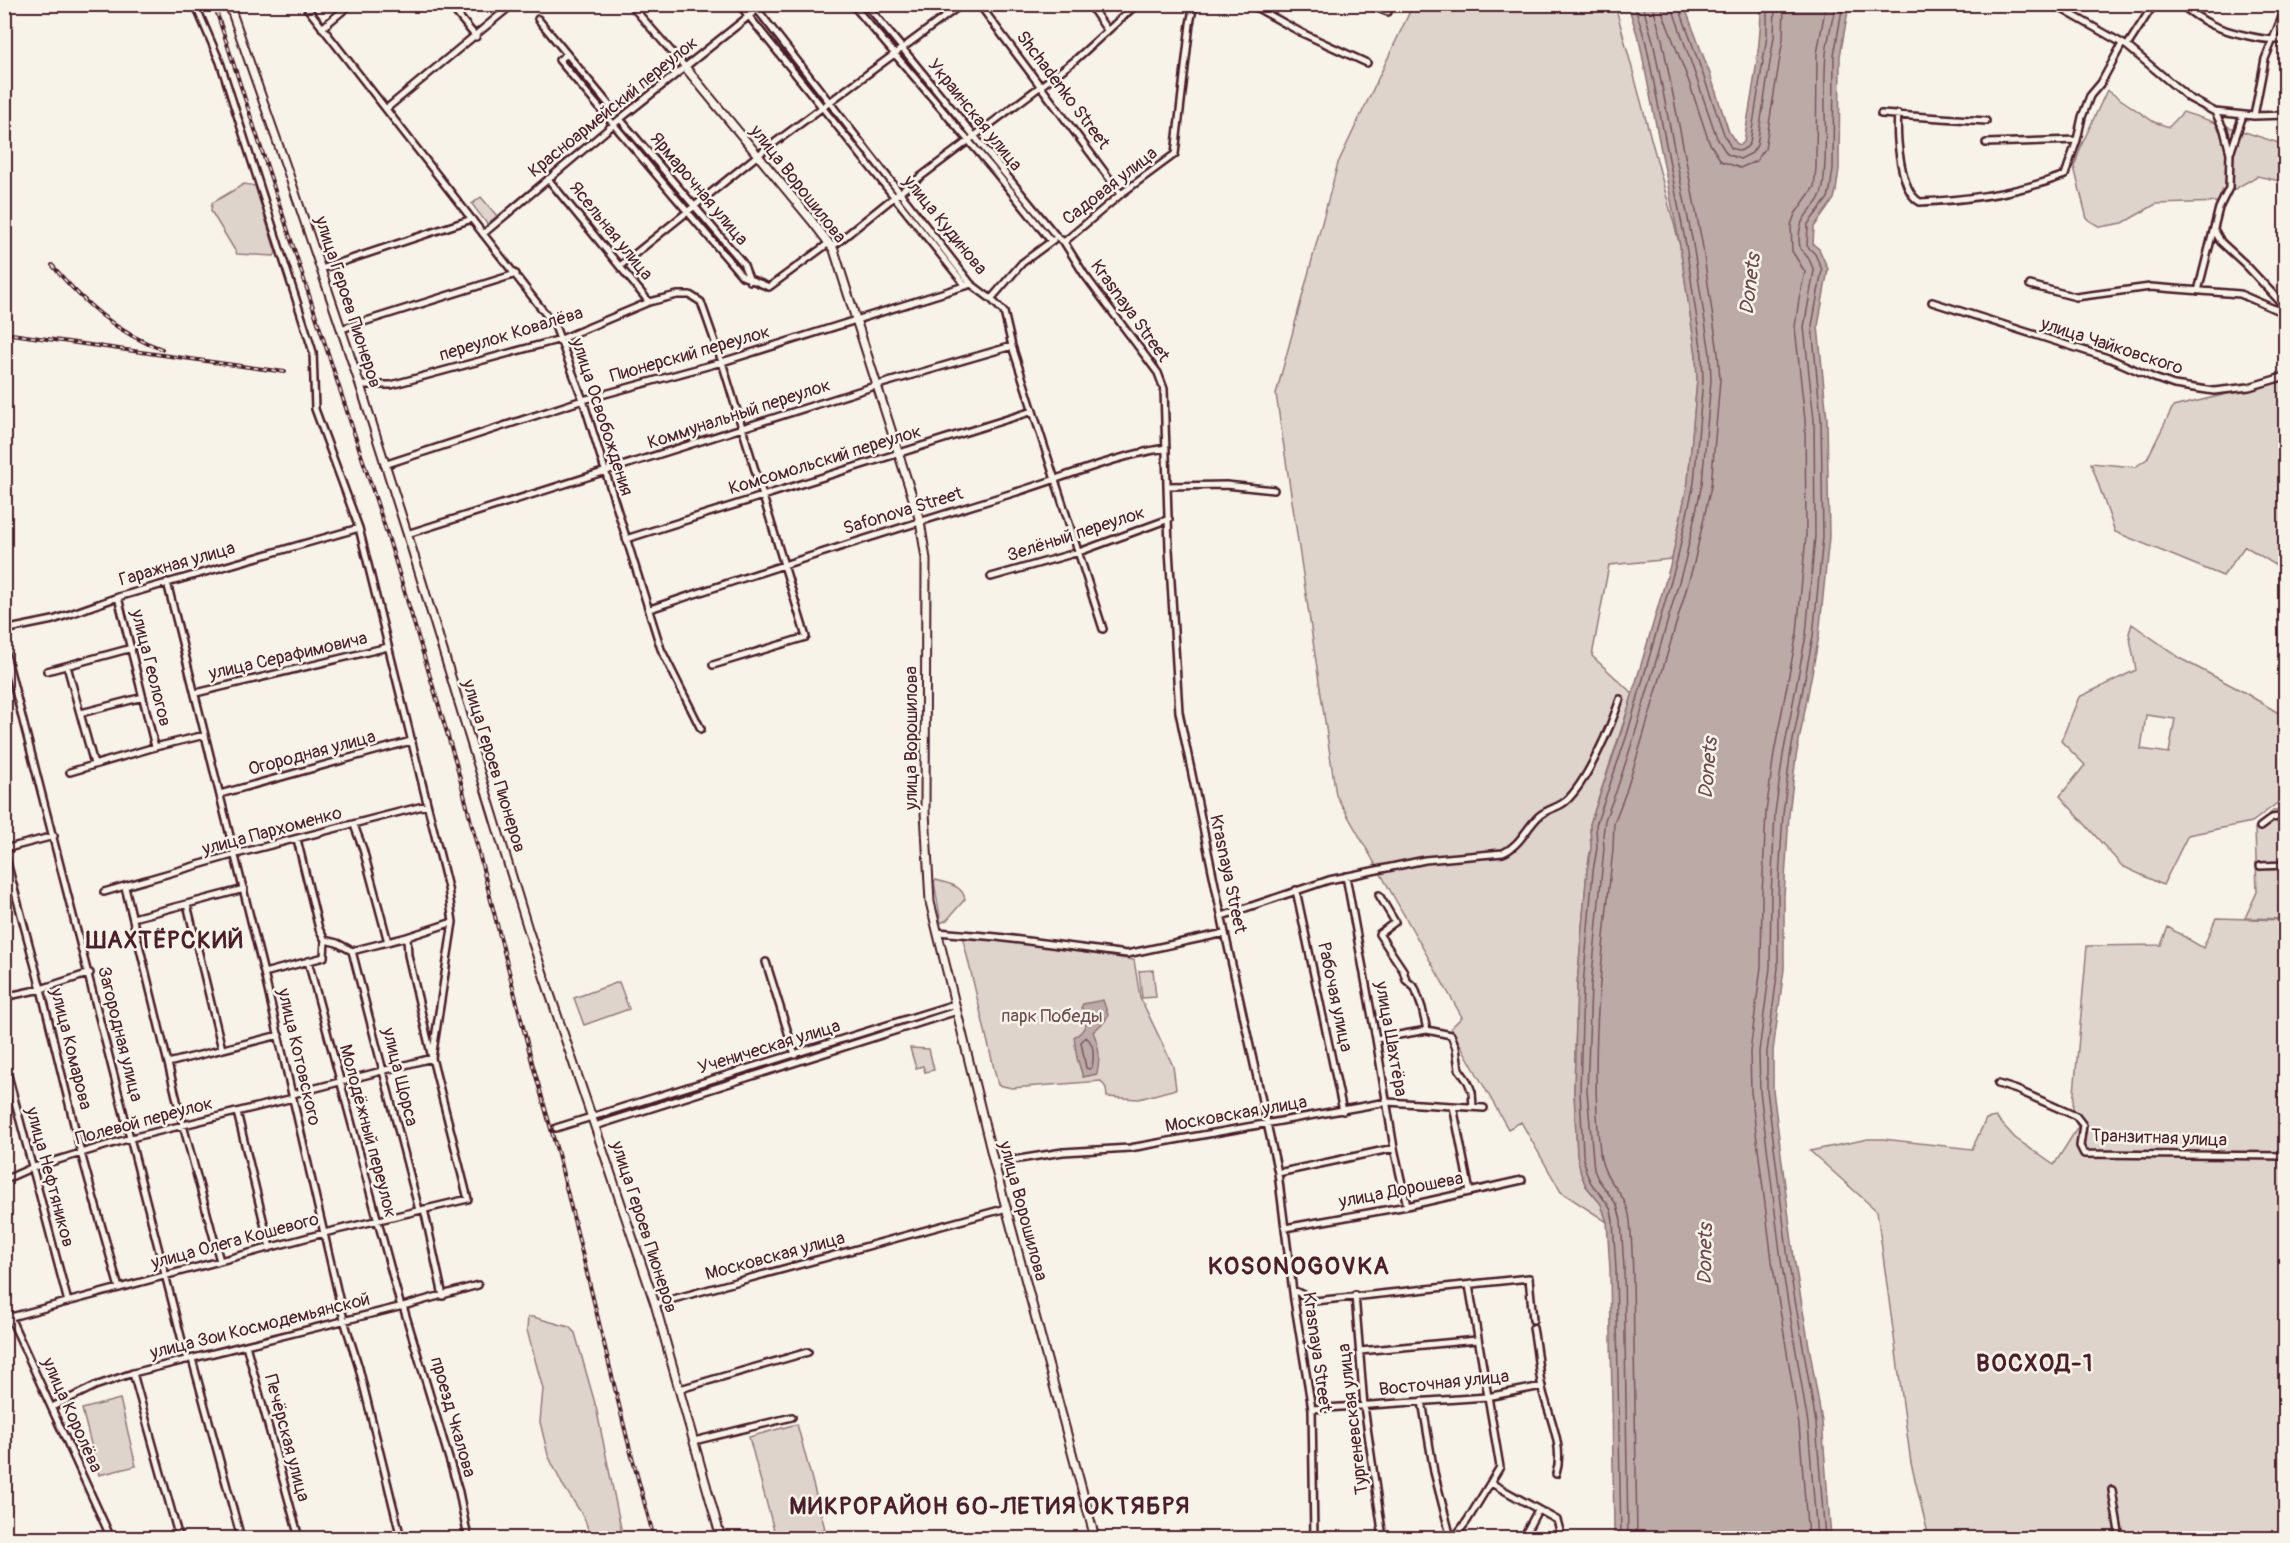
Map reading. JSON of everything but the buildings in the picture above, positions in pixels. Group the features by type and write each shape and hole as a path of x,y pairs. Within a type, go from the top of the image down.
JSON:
{"main road":[{"name":"улица Героев Пионеров","path":"229,4 360,385 528,929 655,1304 721,1539"},
{"name":"улица Ворошилова","path":"685,67 830,245 857,319 920,521 926,565 927,874 930,902 994,1162 1095,1539"}],"street":[{"path":"195,4 216,51 296,292 315,361 315,409 359,528 448,888 453,922 432,1058"},
{"name":"улица Освобождения","path":"304,4 555,326 583,400 661,649 701,729"},
{"path":"322,28 351,4"},
{"path":"449,4 476,36"},
{"path":"386,109 513,4"},
{"name":"улица Ворошилова","path":"630,4 685,67"},
{"name":"улица Кудинова","path":"739,4 968,285 991,299 1004,312 1012,346 1103,629"},
{"name":"Красноармейский переулок","path":"483,234 620,119 749,16 755,7 764,4"},
{"name":"Украинская улица","path":"852,4 967,141 1054,239 1065,242"},
{"name":"Украинская улица","path":"866,4 1054,239"},
{"path":"620,266 758,155 962,4"},
{"name":"Shchadenko Street","path":"979,4 1121,194"},
{"path":"1089,4 1107,30"},
{"path":"567,54 559,60 739,273 750,281 769,287 830,245 1074,61 1137,4"},
{"name":"Садовая улица","path":"1065,242 1121,194 1175,154 1194,4"},
{"path":"1250,4 1302,33 1367,63"},
{"path":"1366,4 1388,12"},
{"path":"2053,4 2124,45 2189,98 2215,112 2254,116 2286,115"},
{"path":"1898,114 1899,154 1911,196 1920,202 1969,200 2022,189 2065,175 2090,96 2154,4"},
{"path":"2180,4 2212,25 2272,40 2286,39"},
{"name":"улица Кудинова","path":"755,7 829,102 896,195"},
{"path":"2254,116 2262,72 2286,7"},
{"path":"538,19 610,106"},
{"path":"2198,291 2219,208 2229,188 2230,153 2224,130 2215,112"},
{"path":"1881,114 1986,121"},
{"path":"2230,153 2243,115"},
{"name":"Ярмарочная улица","path":"620,119 743,263 750,281"},
{"path":"1986,143 2077,140"},
{"name":"Ясельная улица","path":"548,179 650,302"},
{"path":"321,269 472,219"},
{"path":"2214,229 2221,242 2286,308"},
{"name":"Садовая улица","path":"991,299 1022,263 1054,239"},
{"name":"Krasnaya Street","path":"1065,242 1084,274 1158,373 1164,389 1179,712 1278,1173 1293,1290 1312,1409 1314,1539"},
{"path":"341,329 516,274"},
{"name":"Пионерский переулок","path":"384,465 583,400 723,362 968,285"},
{"name":"улица Чайковского","path":"2030,285 2076,297 2150,287 2241,294 2286,314"},
{"name":"переулок Ковалёва","path":"360,385 391,385 561,339 650,302 684,294 702,302 723,362"},
{"name":"улица Чайковского","path":"1932,302 2112,359 2174,385 2214,391 2249,387 2286,376"},
{"name":"Коммунальный переулок","path":"407,534 878,385 1012,346"},
{"path":"713,665 806,637 723,362"},
{"name":"Комсомольский переулок","path":"626,539 1033,411"},
{"name":"Safonova Street","path":"650,609 784,564 1139,452 1167,448"},
{"path":"1168,486 1226,484 1274,490"},
{"name":"Зелёный переулок","path":"991,577 1079,552 1169,519"},
{"name":"Гаражная улица","path":"4,630 53,620 167,582 359,528"},
{"name":"улица Котовского","path":"167,582 236,854 344,1320 359,1368 401,1539"},
{"name":"улица Геологов","path":"118,597 155,747"},
{"name":"Загородная улица","path":"4,647 90,973 166,1275 190,1359"},
{"path":"46,671 132,648"},
{"name":"улица Серафимовича","path":"196,693 388,648"},
{"path":"67,666 94,764"},
{"path":"81,713 143,697"},
{"path":"1222,916 1329,879 1425,860 1503,853 1512,849 1539,816 1565,801 1574,791 1605,738 1620,699"},
{"path":"70,772 155,747 206,735"},
{"name":"Огородная улица","path":"220,794 411,741"},
{"name":"улица Пархоменко","path":"104,892 236,854 426,806"},
{"path":"2260,827 2272,818 2286,816"},
{"path":"354,825 363,849 388,942"},
{"path":"4,850 54,836"},
{"path":"264,973 324,957 325,940 319,929 297,839"},
{"name":"улица Комарова","path":"4,850 81,1154 119,1288"},
{"path":"2260,866 2286,865"},
{"name":"улица Шахтёра","path":"1346,876 1394,1148 1407,1206"},
{"path":"125,886 183,1125 220,1261"},
{"path":"133,918 244,889"},
{"name":"Рабочая улица","path":"1296,890 1343,1111"},
{"path":"1379,895 1395,922 1379,934 1403,970 1406,980 1415,988 1427,1030"},
{"path":"187,904 222,1049"},
{"path":"325,940 352,951 407,938 453,922"},
{"path":"937,932 997,937 1127,954 1225,933"},
{"path":"407,938 408,955 432,1058"},
{"name":"улица Щорса","path":"352,951 442,1296"},
{"name":"Молодёжный переулок","path":"308,962 376,1222 402,1306"},
{"path":"766,962 795,1055"},
{"path":"4,997 41,989 90,973"},
{"name":"Ученическая улица","path":"593,1122 956,1007"},
{"name":"Ученическая улица","path":"593,1122 795,1055 956,1007"},
{"path":"1376,1039 1427,1030 1451,1035 1456,1048 1459,1069 1472,1092 1473,1107"},
{"path":"168,1063 279,1035"},
{"name":"Полевой переулок","path":"4,1180 31,1168 131,1138 237,1112 339,1081 432,1058"},
{"name":"улица Олега Кошевого","path":"11,1317 324,1233 468,1199 432,1058"},
{"name":"улица Нефтяников","path":"4,1060 68,1302"},
{"name":"Транзитная улица","path":"1998,1084 2018,1090 2076,1116 2083,1125 2080,1146 2084,1154 2286,1156"},
{"name":"Московская улица","path":"994,1162 1063,1152 1130,1149 1387,1102 1484,1108"},
{"path":"1453,1106 1470,1192"},
{"path":"237,1112 270,1248"},
{"path":"556,1128 593,1122"},
{"path":"1278,1173 1394,1148"},
{"name":"улица Дорошева","path":"1285,1228 1407,1206 1522,1180"},
{"name":"Московская улица","path":"655,1304 1007,1208"},
{"path":"1293,1290 1313,1301 1529,1278 1533,1320"},
{"name":"улица Зои Космодемьянской","path":"52,1407 95,1386 133,1373 478,1285"},
{"path":"1452,1539 1491,1483 1500,1464 1468,1285"},
{"name":"Тургеневская улица","path":"1355,1295 1364,1406 1383,1539"},
{"name":"улица Королёва","path":"4,1304 111,1539"},
{"name":"проезд Чкалова","path":"402,1306 459,1492 468,1539"},
{"path":"1533,1328 1542,1386 1558,1446 1559,1460 1556,1474"},
{"path":"1360,1352 1477,1340"},
{"name":"Печёрская улица","path":"246,1345 299,1539"},
{"path":"680,1389 808,1352"},
{"path":"190,1359 241,1539"},
{"path":"133,1373 179,1539"},
{"name":"Восточная улица","path":"1312,1409 1487,1397 1542,1386"},
{"path":"1422,1401 1434,1472 1452,1539"},
{"path":"694,1441 792,1417"},
{"path":"1491,1483 1558,1521 1562,1539"},
{"path":"2112,1490 2120,1539"},
{"path":"1522,1539 1538,1510"}],"green space":[{"path":"1413,5 1615,5 1680,246 1696,355 1697,380 1688,482 1672,559 1609,565 1592,656 1633,694 1590,824 1591,848 1577,985 1574,1091 1577,1155 1586,1186 1601,1204 1607,1222 1561,1192 1521,1122 1508,1129 1451,1028 1462,1017 1336,795 1276,394 1338,163"},
{"path":"2107,90 2154,122 2169,127 2183,112 2285,145 2285,182 2257,176 2228,193 2223,202 2156,204 2123,223 2100,227 2087,219 2074,167"},
{"path":"244,184 255,186 276,253 274,256 237,254 211,211 212,203"},
{"path":"481,197 497,216 487,224 472,204"},
{"path":"2285,358 2285,571 2245,546 2223,576 2115,532 2091,463 2135,467 2147,459 2173,407 2277,382"},
{"path":"2132,624 2183,660 2285,717 2285,788 2280,801 2252,822 2188,835 2163,885 2122,866 2060,796 2085,765 2061,741 2079,697 2136,670 2129,633","holes":["2146,715 2175,719 2169,753 2141,749"]},
{"path":"2285,810 2285,919 2245,918 2257,892 2255,828 2273,811"},
{"path":"934,881 958,888 965,899 947,920 941,923"},
{"path":"2216,918 2285,920 2285,1538 1929,1538 1911,1463 1877,1211 1810,1151 1868,1139 1972,1149 1986,1119 1996,1117 2015,1138 2054,1165 2078,1127 2072,1116 2087,946 2161,945 2168,927 2203,948"},
{"name":"парк Победы","path":"962,935 1134,960 1140,997 1173,1066 1176,1089 1139,1099 1107,1097 1106,1088 1101,1081 1012,1088 998,1085"},
{"path":"1153,970 1156,997 1142,998 1139,971"},
{"path":"619,982 629,1009 584,1025 574,998"},
{"path":"938,1012 794,1062 604,1118"},
{"path":"910,1048 929,1049 934,1070 925,1072 923,1066 916,1068"},
{"path":"528,1317 569,1327 575,1333 596,1407 623,1538 591,1538 584,1517 562,1484 548,1455 540,1422 543,1389 527,1330"},
{"path":"120,1399 136,1466 99,1475 82,1409"},
{"path":"797,1424 825,1529 790,1538 776,1538 749,1437"}],"water":[{"name":"Donets","path":"1628,5 1684,5 1729,132 1740,145 1744,142 1755,74 1761,5 1849,5 1840,56 1839,169 1836,191 1834,199 1814,227 1813,244 1819,249 1828,269 1818,326 1827,419 1829,537 1819,636 1796,757 1789,814 1784,896 1784,969 1773,1051 1773,1090 1794,1258 1822,1422 1831,1538 1615,1538 1614,1531 1610,1269 1607,1222 1601,1204 1586,1186 1577,1155 1574,1091 1577,985 1591,848 1590,824 1621,733 1672,559 1688,482 1697,380 1696,355 1680,246 1640,44"},
{"path":"1103,1000 1108,1015 1093,1032 1099,1053 1097,1074 1083,1077 1074,1037 1083,1030 1085,1024 1087,1013 1081,1008 1083,1004"}],"railway":[{"path":"214,4 389,540 456,763 532,1062 558,1154 627,1438 654,1538"},
{"path":"52,265 101,315 130,335 162,349"},
{"path":"4,333 285,372"}],"district":[{"name":"ШАХТЁРСКИЙ","path":"165,940"},
{"name":"KOSONOGOVKA","path":"1299,1266"},
{"name":"ВОСХОД-1","path":"2035,1363"},
{"name":"МИКРОРАЙОН 60-ЛЕТИЯ ОКТЯБРЯ","path":"990,1506"}]}
